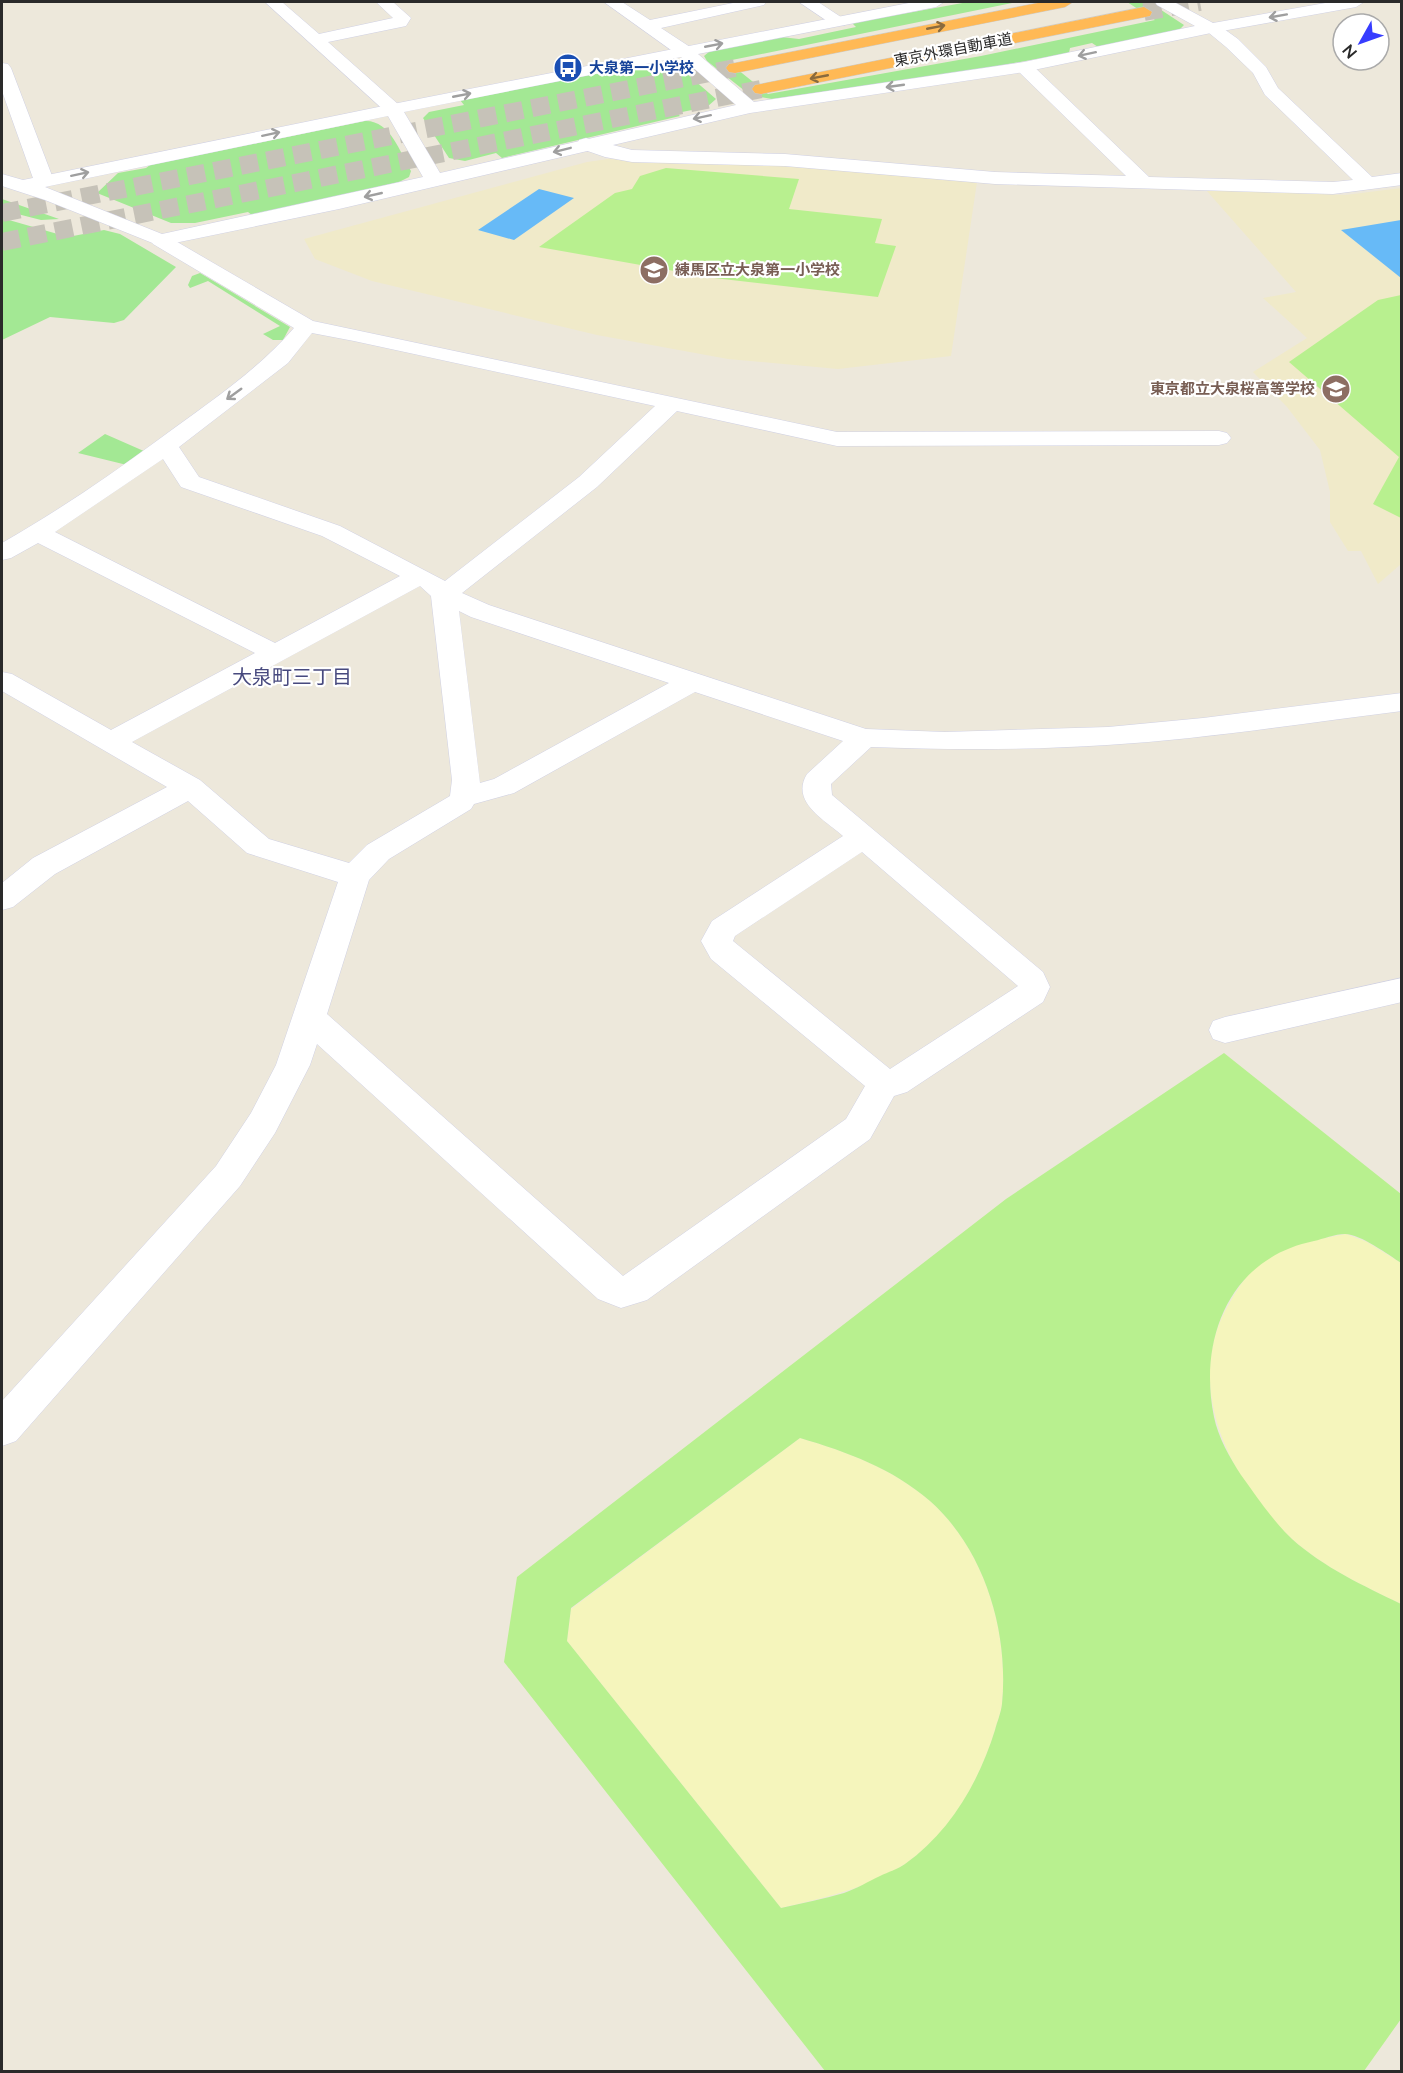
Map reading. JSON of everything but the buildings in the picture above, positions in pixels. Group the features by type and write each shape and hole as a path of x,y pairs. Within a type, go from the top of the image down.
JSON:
{"highway":[{"name":"東京外環自動車道","path":"735,68 1065,2"},
{"name":"東京外環自動車道","path":"761,89 1144,12"}],"street":[{"path":"273,2 393,109 435,181"},
{"path":"316,40 400,22 404,18 384,2"},
{"path":"612,2 684,51 750,108"},
{"path":"648,26 758,2"},
{"path":"807,2 839,21"},
{"path":"23,186 393,109 936,2"},
{"path":"1163,2 1211,28 1232,43 1260,71 1271,91 1367,183"},
{"path":"160,240 246,224 750,108 1024,67 1211,28 1356,2"},
{"path":"1024,67 1142,181"},
{"path":"2,68 44,181"},
{"path":"586,144 612,153 633,156 785,160 995,178 1333,188 1401,179"},
{"path":"2,180 23,186 160,240 307,326 354,334 671,404 837,439 1219,438"},
{"path":"2,553 98,494 254,380 280,358 307,326"},
{"path":"444,594 588,482 671,404"},
{"path":"166,445 190,482 331,531 420,576 433,583 444,594 480,611 864,738 955,741 1108,736 1203,727 1401,702"},
{"path":"37,533 275,653"},
{"path":"112,741 420,576"},
{"path":"2,1428 228,1176 262,1123 293,1065 355,876 378,852 461,802 464,797 466,780 444,594"},
{"path":"2,680 190,787 258,846 355,876"},
{"path":"464,797 504,786 692,682"},
{"path":"863,837 723,929 717,941 722,951 884,1083 895,1083 1032,993 1034,987 1032,980 817,798 817,781 864,738"},
{"path":"2,899 44,866 190,787"},
{"path":"1225,1030 1401,990"},
{"path":"310,1018 611,1288 621,1292 634,1289 858,1129 884,1083"}],"shaded area":[{"name":"練馬区立大泉第一小学校","path":"608,159 787,166 977,182 951,356 838,369 728,359 597,335 372,281 315,259 304,239 587,162"},
{"name":"東京都立大泉桜高等学校","path":"1401,188 1401,564 1378,584 1361,551 1348,551 1330,522 1330,492 1320,450 1287,407 1253,372 1307,338 1263,298 1296,292 1206,190 1345,195"}],"green space":[{"path":"968,2 1017,2 727,61 768,94 981,56 1155,20 1127,2 1149,2 1184,25 1179,30 1098,47 1092,43 1070,48 1069,53 976,70 772,99 750,95 707,61 704,56 710,51 781,37 799,39 856,27 852,23"},
{"path":"659,64 679,67 716,99 707,107 677,113 680,116 502,158 496,153 465,161 449,158 423,118 429,112 464,105 460,100 628,67 631,69"},
{"path":"365,121 374,122 388,131 411,171 409,177 399,182 253,216 248,212 195,223 171,223 97,193 118,173"},
{"path":"666,168 799,179 789,209 882,219 875,243 896,246 878,297 714,278 539,247 615,193 632,189 640,176"},
{"path":"2,199 59,219 41,220 2,210"},
{"path":"2,218 68,237 104,230 120,234 176,267 124,320 114,323 50,317 2,340"},
{"path":"200,273 290,327 283,340 273,340 263,334 280,326 208,281 190,288 188,285 192,276"},
{"path":"1402,295 1401,518 1373,504 1399,457 1289,362 1378,300"},
{"path":"105,434 146,452 127,465 78,453"},
{"path":"1224,1053 1401,1194 1401,1263 1366,1241 1345,1234 1285,1250 1261,1265 1241,1283 1226,1306 1216,1331 1211,1359 1210,1387 1218,1432 1237,1468 1265,1508 1292,1539 1304,1549 1344,1575 1401,1604 1401,2019 1364,2071 825,2071 504,1662 517,1577 1006,1199","holes":["800,1438 885,1470 915,1489 949,1521 965,1543 979,1568 997,1621 1003,1677 1002,1704 981,1768 971,1787 949,1821 921,1851 902,1866 849,1891 781,1908 567,1641 571,1608"]}],"sand":[{"path":"1346,1234 1367,1242 1401,1263 1401,1604 1344,1575 1317,1558 1292,1539 1269,1515 1249,1488 1232,1459 1219,1429 1211,1397 1210,1365 1216,1333 1230,1302 1247,1276 1260,1262 1279,1250"},
{"path":"800,1438 852,1455 885,1470 915,1489 949,1521 979,1568 997,1621 1003,1677 1002,1704 981,1769 949,1822 921,1851 905,1864 876,1880 781,1908 567,1641 571,1609"}],"water":[{"path":"539,189 574,198 514,240 478,230"},
{"path":"1401,220 1401,278 1341,230"}],"tunnel":[{"path":"1144,12 1200,2"},
{"path":"2,213 735,68"},
{"path":"2,242 761,89"}],"place":[{"name":"大泉第一小学校","path":"568,68"},
{"name":"練馬区立大泉第一小学校","path":"654,270"},
{"name":"東京都立大泉桜高等学校","path":"1336,389"}],"district":[{"name":"大泉町三丁目","path":"292,677"}]}
